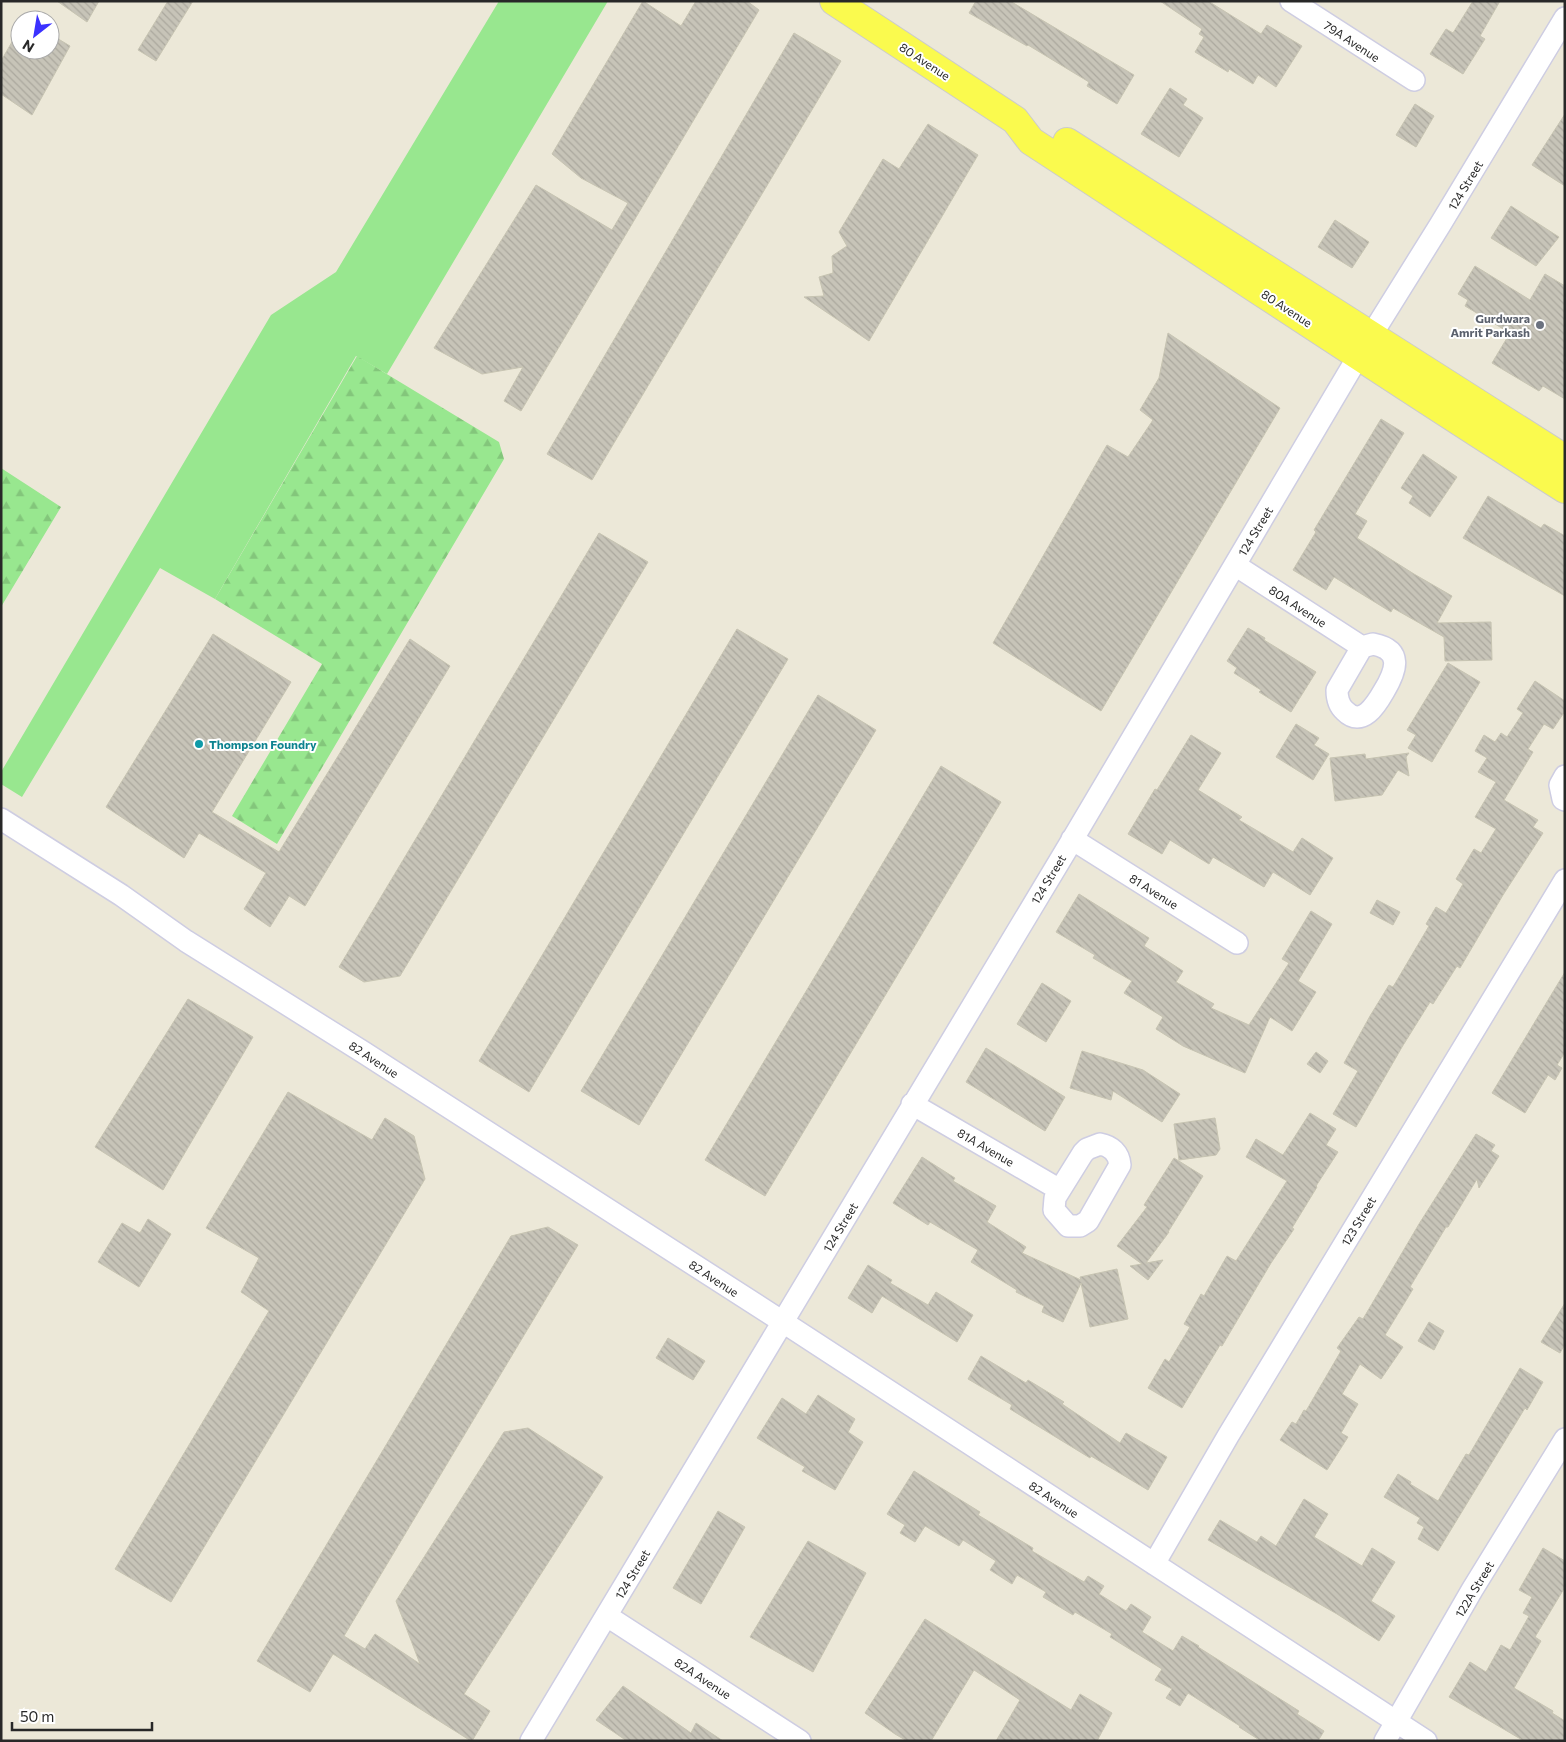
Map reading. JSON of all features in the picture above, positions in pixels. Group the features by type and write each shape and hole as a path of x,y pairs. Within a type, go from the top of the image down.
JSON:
{"main road":[{"name":"80 Avenue","path":"834,1 1015,120 1031,141 1365,345 1565,460"},
{"name":"80 Avenue","path":"1365,345 1398,382 1565,489"},
{"path":"1531,467 1552,470 1565,477"}],"street":[{"name":"79A Avenue","path":"1291,1 1414,80"},
{"name":"124 Street","path":"531,1741 1072,839 1365,345 1436,232 1565,18"},
{"name":"80A Avenue","path":"1235,566 1362,647"},
{"path":"1565,776 1560,785 1563,799 1565,800"},
{"name":"82 Avenue","path":"1,819 120,895 186,941 363,1052 783,1322 1426,1741"},
{"name":"81 Avenue","path":"1072,839 1237,943"},
{"name":"123 Street","path":"1154,1564 1238,1419 1565,880"},
{"name":"81A Avenue","path":"912,1104 1060,1190"},
{"name":"122A Street","path":"1386,1741 1472,1590 1565,1439"},
{"name":"82A Avenue","path":"607,1616 800,1741"}],"green space":[{"path":"499,1 608,1 387,374 356,356 215,599 160,568 22,797 1,784 1,772 271,315 336,272"},
{"path":"357,356 499,442 504,459 277,844 232,816 322,664 215,599"},
{"path":"1,468 61,507 1,607"}],"building":[{"path":"57,1 99,1 87,22"},
{"path":"168,1 193,1 156,61 138,50"},
{"path":"643,1 681,26 696,1 747,1 759,10 521,411 504,401 523,367 482,374 434,348 536,185 612,230 628,203 581,178 552,154"},
{"path":"976,1 1010,1 1134,75 1117,104 1087,86 1089,82 1028,45 969,13"},
{"path":"1160,1 1208,1 1261,34 1267,25 1302,46 1276,87 1258,75 1253,84 1229,69 1228,72 1195,52 1204,37 1199,34 1202,29"},
{"path":"1473,1 1500,1 1480,36 1485,39 1463,74 1430,54 1446,29 1453,33"},
{"path":"794,33 841,61 592,480 547,454"},
{"path":"60,40 70,46 32,115 1,94 1,61 10,45 10,60 60,60"},
{"path":"1170,88 1187,99 1183,105 1203,118 1179,157 1141,134"},
{"path":"1415,104 1434,116 1416,147 1396,135"},
{"path":"1565,114 1565,186 1532,165"},
{"path":"928,124 978,155 869,341 804,297 824,296 819,277 833,273 832,256 847,246 839,232 883,159 899,169"},
{"path":"1511,206 1559,237 1536,266 1491,238"},
{"path":"1335,220 1369,242 1352,268 1318,247"},
{"name":"Gurdwara Amrit Parkash","path":"1475,266 1530,300 1545,274 1565,286 1565,399 1543,386 1539,391 1492,363 1510,333 1465,306 1468,300 1458,294"},
{"path":"1168,333 1280,408 1101,711 993,643 1107,445 1128,457 1153,420 1140,410 1159,378"},
{"path":"1381,419 1404,433 1355,514 1367,521 1357,538 1452,596 1437,623 1491,622 1492,660 1445,661 1444,637 1393,608 1391,612 1334,577 1326,590 1293,570 1316,532 1314,530"},
{"path":"1423,454 1457,477 1430,517 1409,503 1413,496 1401,488"},
{"path":"1488,496 1541,528 1544,524 1565,536 1565,596 1463,538"},
{"path":"599,533 648,562 400,976 364,982 339,967"},
{"path":"1248,628 1316,672 1291,712 1259,692 1261,690 1234,673 1237,668 1227,661"},
{"path":"737,629 788,659 529,1092 479,1061"},
{"path":"213,634 291,682 212,812 279,852 410,639 450,666 305,906 289,896 270,927 244,909 266,873 199,833 184,858 106,807"},
{"path":"1448,663 1480,682 1432,762 1408,748 1416,735 1407,730"},
{"path":"1535,681 1565,701 1565,711 1553,729 1544,724 1528,749 1533,752 1504,800 1538,820 1533,827 1543,833 1503,895 1460,968 1457,966 1433,1004 1430,1002 1356,1127 1333,1114 1358,1071 1344,1063 1389,985 1393,987 1429,926 1426,924 1436,907 1446,913 1463,884 1456,879 1474,849 1481,853 1496,829 1475,817 1496,782 1478,772 1487,758 1475,751 1484,735 1495,742 1501,733 1507,737 1523,713 1517,709"},
{"path":"818,695 876,730 639,1125 581,1091"},
{"path":"1296,724 1319,738 1314,745 1329,754 1313,780 1276,757"},
{"path":"1191,735 1221,753 1198,790 1242,817 1239,820 1293,852 1302,838 1333,858 1310,895 1273,872 1264,887 1213,857 1209,864 1170,840 1162,854 1128,834"},
{"path":"1409,753 1406,757 1409,776 1398,770 1382,795 1335,801 1330,758 1365,754 1366,759"},
{"path":"941,766 1001,802 765,1196 705,1160"},
{"path":"1079,894 1149,938 1144,946 1183,971 1176,982 1214,1004 1211,1008 1249,1025 1289,963 1282,959 1311,911 1332,924 1298,981 1316,992 1292,1031 1270,1017 1245,1073 1183,1046 1156,1029 1163,1017 1124,993 1132,981 1093,958 1095,955 1056,932"},
{"path":"1377,900 1400,912 1393,925 1370,913"},
{"path":"1565,972 1565,1052 1557,1065 1562,1068 1555,1080 1548,1075 1525,1113 1492,1093"},
{"path":"1042,983 1071,1001 1046,1042 1017,1024"},
{"path":"188,999 253,1037 163,1190 95,1147"},
{"path":"986,1048 1065,1097 1045,1131 966,1082"},
{"path":"1082,1051 1143,1070 1180,1094 1162,1122 1113,1091 1111,1100 1070,1088"},
{"path":"1316,1052 1328,1061 1320,1073 1307,1064"},
{"path":"288,1092 372,1140 385,1118 414,1136 425,1179 171,1602 115,1569 269,1311 241,1292 259,1258 206,1228"},
{"path":"1310,1113 1336,1129 1326,1145 1338,1152 1292,1228 1294,1229 1182,1408 1148,1388 1165,1359 1169,1362 1190,1327 1184,1324 1201,1294 1204,1296 1227,1256 1236,1261 1287,1181 1246,1157 1256,1139 1283,1155"},
{"path":"1215,1118 1220,1149 1216,1155 1179,1160 1174,1124"},
{"path":"1476,1134 1495,1145 1491,1151 1499,1156 1479,1188 1477,1179 1448,1227 1446,1227 1410,1287 1413,1289 1385,1335 1403,1347 1381,1379 1360,1364 1342,1394 1358,1404 1341,1433 1348,1437 1327,1470 1280,1440 1292,1422 1296,1424 1304,1410 1306,1411 1341,1351 1337,1348 1359,1317 1363,1319 1419,1224"},
{"path":"922,1157 955,1178 953,1181 996,1206 987,1222 1026,1247 1022,1253 1081,1280 1080,1277 1117,1269 1128,1319 1090,1327 1081,1283 1063,1322 1042,1312 1044,1306 1016,1292 1017,1290 971,1262 978,1250 930,1222 928,1225 893,1203"},
{"path":"1174,1158 1203,1176 1169,1232 1146,1263 1163,1260 1148,1280 1130,1266 1142,1264 1117,1246 1147,1207 1144,1205"},
{"path":"148,1219 171,1234 139,1287 98,1262 122,1223 140,1233"},
{"path":"548,1227 578,1245 344,1636 365,1649 375,1634 420,1664 396,1601 504,1432 528,1428 603,1477 464,1694 490,1711 472,1741 333,1654 310,1692 257,1661 511,1236"},
{"path":"868,1265 892,1280 890,1283 928,1305 936,1292 973,1315 957,1342 882,1296 872,1313 848,1298"},
{"path":"1565,1303 1565,1344 1560,1353 1541,1342"},
{"path":"1429,1322 1444,1331 1434,1350 1418,1341"},
{"path":"668,1338 705,1361 693,1380 656,1358"},
{"path":"981,1356 1026,1383 1028,1380 1064,1402 1062,1404 1120,1443 1126,1433 1167,1457 1148,1490 1091,1456 1090,1458 1010,1409 1012,1405 968,1379"},
{"path":"1520,1368 1543,1382 1527,1410 1525,1408 1438,1551 1418,1539 1424,1527 1417,1523 1420,1518 1384,1497 1398,1474 1411,1482 1410,1484 1438,1501 1466,1454 1469,1455"},
{"path":"818,1395 855,1419 848,1432 863,1442 835,1490 802,1471 805,1467 757,1438 782,1398 806,1414"},
{"path":"914,1471 980,1512 978,1515 1033,1548 1032,1551 1084,1582 1088,1576 1104,1586 1099,1594 1126,1611 1131,1604 1151,1617 1142,1632 1173,1651 1182,1636 1299,1711 1297,1714 1324,1731 1318,1741 1261,1741 1188,1693 1180,1706 1166,1698 1172,1689 1155,1680 1162,1669 1110,1637 1112,1634 1075,1612 1073,1615 1043,1597 1046,1592 1017,1575 1012,1584 990,1570 996,1561 963,1540 959,1546 925,1526 915,1542 900,1533 905,1525 887,1514"},
{"path":"1304,1499 1328,1514 1314,1537 1362,1566 1372,1548 1395,1562 1371,1601 1395,1616 1379,1641 1337,1614 1208,1540 1220,1520 1257,1542 1261,1536 1276,1546"},
{"path":"718,1511 745,1527 701,1604 673,1588"},
{"path":"808,1541 866,1573 813,1672 750,1637"},
{"path":"1543,1548 1565,1561 1565,1587 1535,1637 1541,1641 1514,1688 1553,1711 1552,1713 1565,1721 1565,1741 1524,1741 1449,1697 1470,1662 1486,1672 1501,1645 1510,1650 1529,1616 1523,1613 1532,1597 1519,1590"},
{"path":"925,1619 1071,1710 1080,1694 1112,1713 1097,1741 996,1741 1020,1700 974,1670 931,1741 907,1741 865,1713"},
{"path":"623,1686 691,1733 696,1723 723,1741 627,1741 596,1720"}],"place":[{"name":"Gurdwara Amrit Parkash","path":"1540,325"},
{"name":"Thompson Foundry","path":"199,744"}]}
